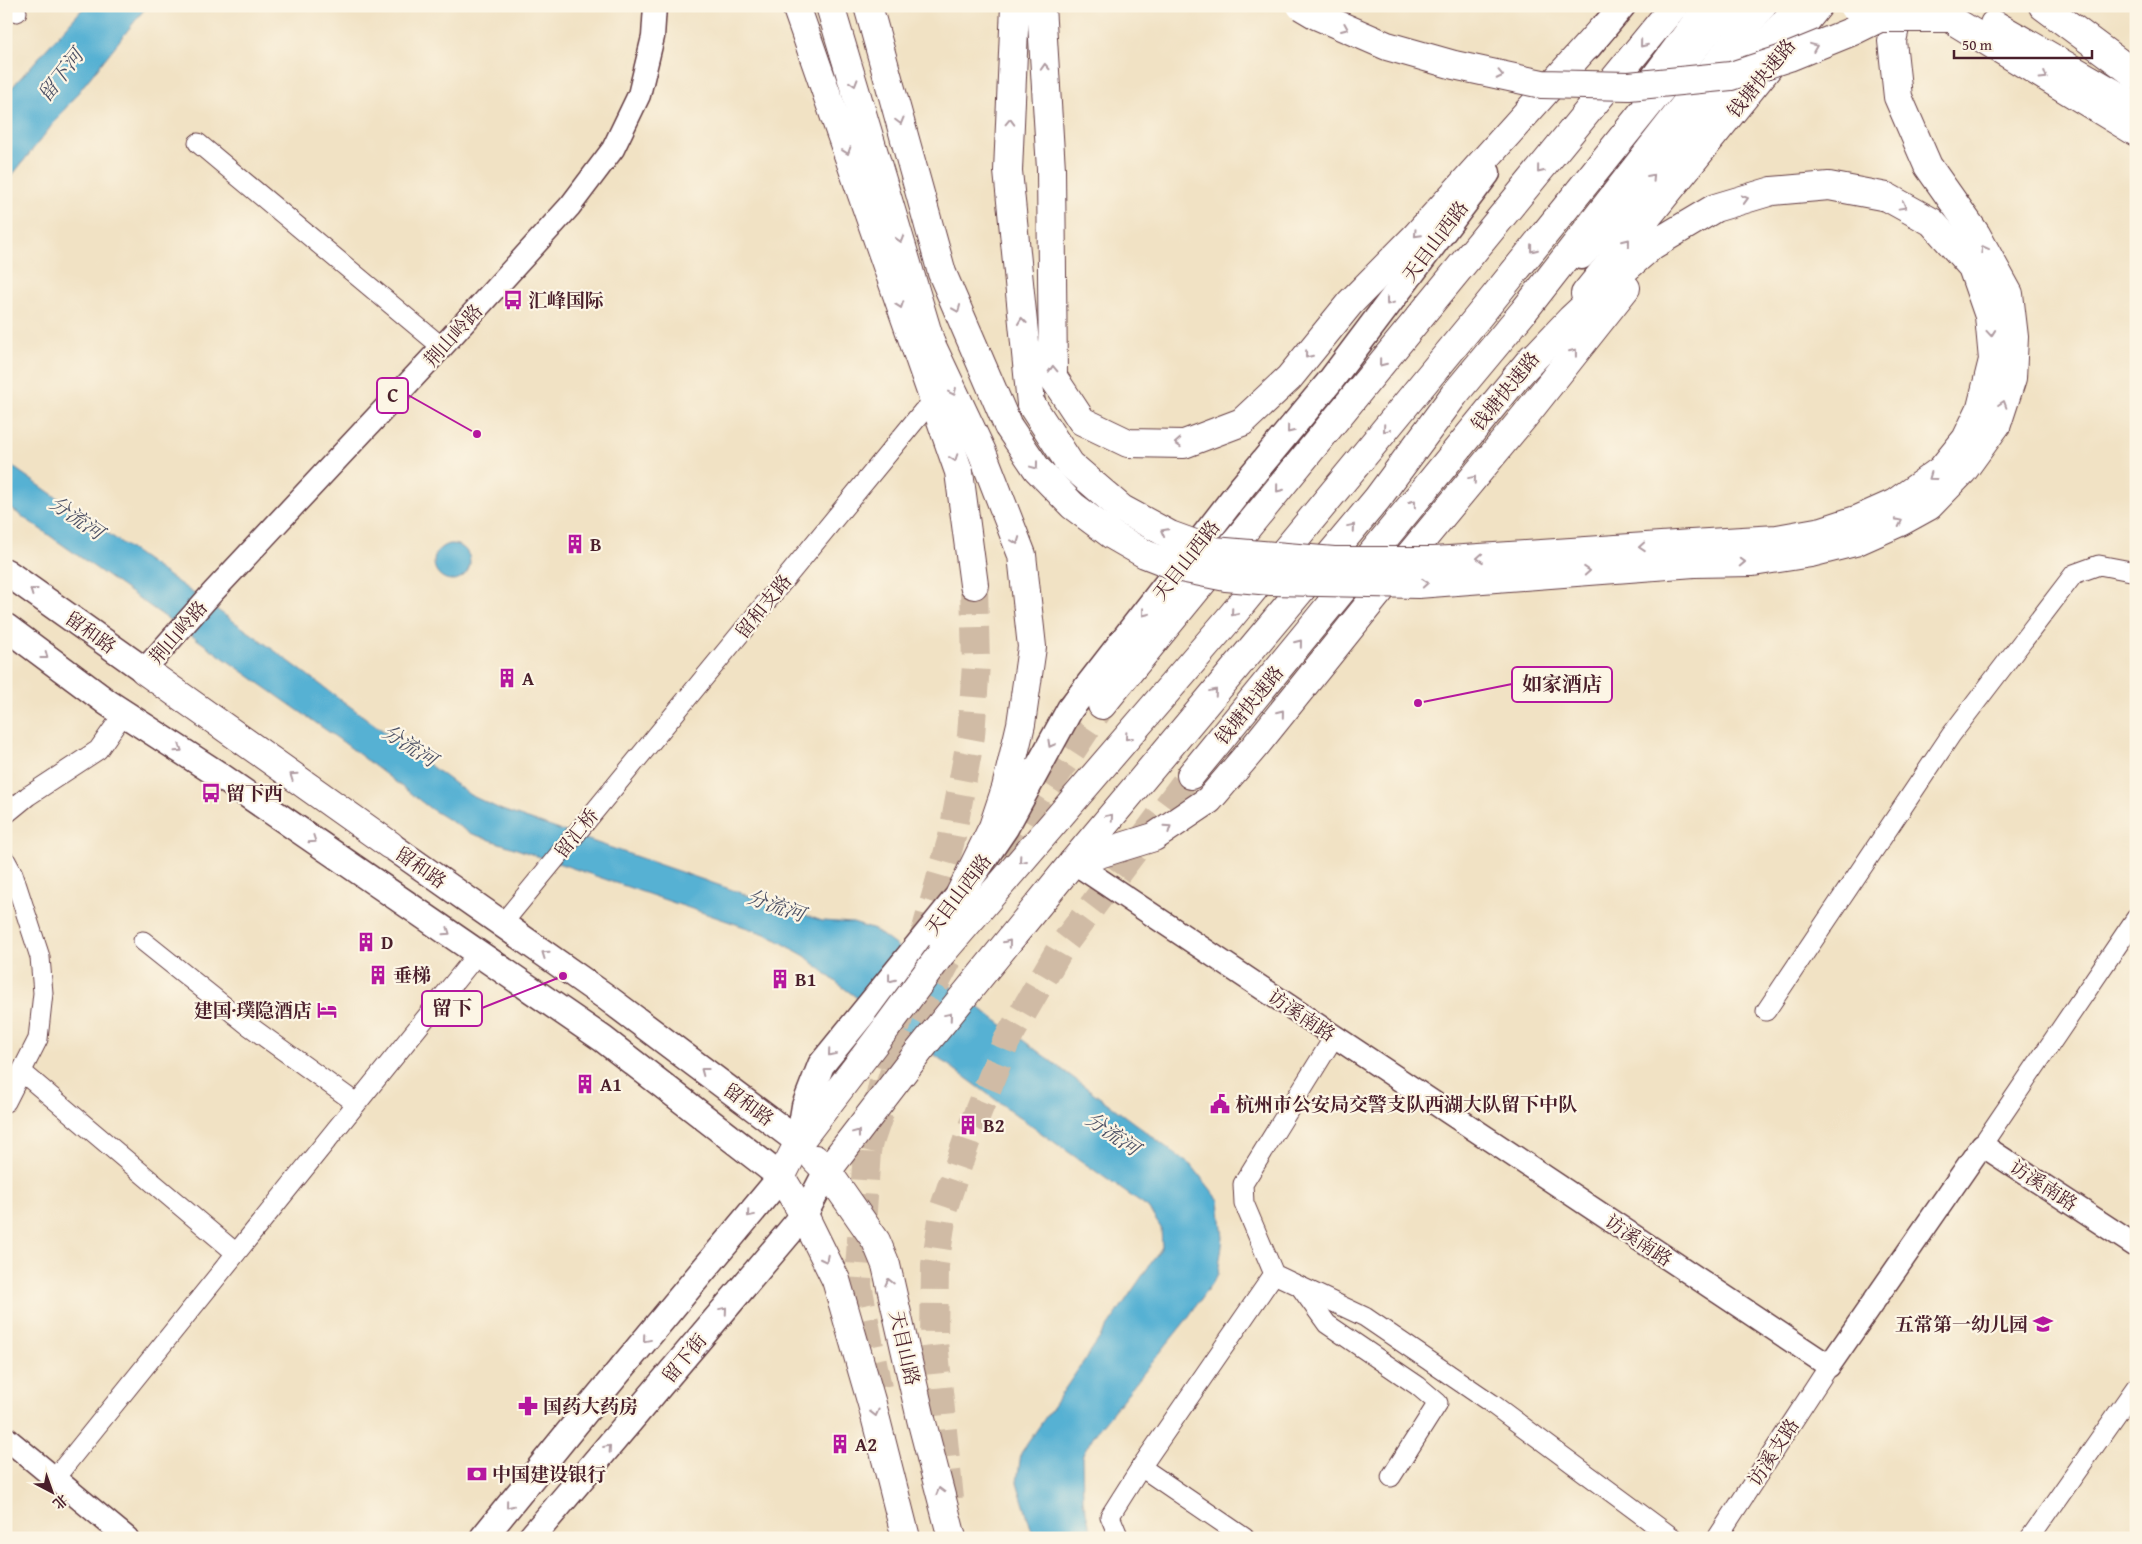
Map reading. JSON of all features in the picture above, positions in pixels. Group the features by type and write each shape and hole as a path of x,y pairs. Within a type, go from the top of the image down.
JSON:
{"main road":[{"path":"796,6 959,472 974,585"},
{"path":"830,6 931,344 982,452 1022,555 1032,647 1021,724 1006,788 993,827 960,894"},
{"path":"868,6 942,273 1008,426 1037,470 1073,506 1112,535 1144,554 1172,564 1217,575 1271,581 1418,584 1692,554 1822,531 1859,519 1895,504 1941,470 1966,440 1981,408 1993,360 1989,316 1972,267 1932,222 1887,197 1829,186 1772,191 1715,208 1654,245 1617,276 1516,377"},
{"path":"1015,6 1008,171 1031,404 1070,464 1122,509 1170,535 1214,551 1334,561 1434,561 1692,554 1753,562 1811,553 1855,542 1900,522 1929,506 1964,471 1996,424 2012,378 2014,336 2009,294 1976,234 1928,166 1898,97 1892,41 1900,6"},
{"path":"1041,6 1051,168 1053,377 1082,420 1128,443 1184,444 1242,422 1289,378 1350,303 1415,237 1602,29"},
{"path":"1301,6 1318,16 1387,46 1454,65 1542,84 1630,86 1731,76 1799,54 1853,32 1904,6"},
{"name":"天目山西路","path":"782,1177 799,1142 887,1027 960,894 1005,828 1070,709 1243,486 1331,380 1469,197 1622,6"},
{"path":"1102,705 1674,6"},
{"name":"天目山西路","path":"1552,225 1616,128 1707,6"},
{"name":"天目山西路","path":"799,1142 805,1106 821,1065 862,1016 931,949 1229,619 1478,318 1728,6"},
{"path":"827,1171 920,1050 1073,862 1377,498 1454,395 1524,311 1762,6"},
{"path":"1454,395 1677,149 1797,6"},
{"name":"钱塘快速路","path":"1191,775 1715,135 1818,6"},
{"path":"1853,6 1874,18 1947,10 2136,106"},
{"path":"2043,6 2136,75"},
{"path":"1947,10 2136,132"},
{"path":"1073,862 1154,837 1209,800 1524,417 1604,314 1640,272 1681,235 1715,208"},
{"name":"留和路","path":"6,572 606,997 799,1142 827,1171"},
{"name":"留和路","path":"6,627 124,713 219,775 603,1038 782,1177"},
{"name":"留下街","path":"531,1538 804,1215 827,1171"},
{"name":"天目山路","path":"827,1171 876,1241 886,1265 921,1419 952,1538"},
{"path":"483,1538 586,1411 782,1177 804,1215 836,1280 872,1404 906,1538"}],"street":[{"name":"荆山岭路","path":"144,670 213,592 442,347 570,206 613,149 639,95 653,37 655,6"},
{"path":"198,143 442,347"},
{"name":"留和支路","path":"603,800 923,411"},
{"path":"1766,1011 1951,734 2074,574 2099,565 2136,572"},
{"path":"6,814 28,796 98,750 124,713"},
{"name":"留汇桥","path":"502,924 603,800"},
{"path":"6,861 13,874 40,957 43,993 38,1039 6,1102"},
{"name":"访溪南路","path":"1073,862 1829,1366"},
{"path":"1829,1366 2136,918"},
{"path":"143,941 248,1025 356,1103"},
{"path":"55,1478 478,953"},
{"path":"1334,1037 1243,1184 1244,1203 1274,1274 1365,1317 1491,1403 1673,1538"},
{"path":"22,1072 236,1252"},
{"name":"访溪南路","path":"1982,1145 2136,1246"},
{"path":"1119,1538 1110,1516 1141,1467 1274,1274"},
{"path":"1301,1287 1327,1324 1418,1386 1438,1402 1391,1477"},
{"name":"访溪支路","path":"1717,1538 1829,1366"},
{"path":"2030,1538 2136,1387"},
{"path":"6,1438 127,1538"},
{"path":"1141,1467 1245,1538"}],"water":[{"name":"留下河","path":"85,6 147,6 6,183 6,94"},
{"name":"分流河","path":"6,462 256,637 470,795 502,810 822,921 853,923 875,930 1193,1167 1219,1200 1223,1238 1218,1274 1187,1319 1094,1435 1082,1456 1083,1501 1093,1538 1034,1538 1017,1482 1021,1453 1162,1247 1161,1228 1148,1208 1030,1125 837,983 805,956 768,935 470,833 431,809 343,742 6,505"},
{"path":"452,544 464,550 470,562 464,574 452,580 440,574 434,562 440,550"}],"tunnel":[{"path":"922,943 952,837 971,736 976,664 974,585"},
{"path":"984,894 1027,819 1102,705"},
{"path":"950,1499 934,1342 935,1265 944,1207 969,1134 1006,1042 1060,949 1191,775"},
{"path":"878,1388 858,1285 867,1151 903,1045 951,954"},
{"path":"867,1151 902,1008"}],"place":[{"name":"汇峰国际","path":"513,300"},
{"name":"C","path":"477,434"},
{"name":"B","path":"575,544"},
{"name":"A","path":"507,678"},
{"name":"如家酒店","path":"1418,703"},
{"name":"留下西","path":"211,793"},
{"name":"D","path":"366,942"},
{"name":"垂梯","path":"378,975"},
{"name":"留下","path":"563,976"},
{"name":"B1","path":"780,979"},
{"name":"建国·璞隐酒店","path":"327,1010"},
{"name":"A1","path":"585,1084"},
{"name":"杭州市公安局交警支队西湖大队留下中队","path":"1220,1104"},
{"name":"B2","path":"968,1125"},
{"name":"五常第一幼儿园","path":"2043,1324"},
{"name":"国药大药房","path":"528,1406"},
{"name":"A2","path":"840,1444"},
{"name":"中国建设银行","path":"477,1474"}]}
